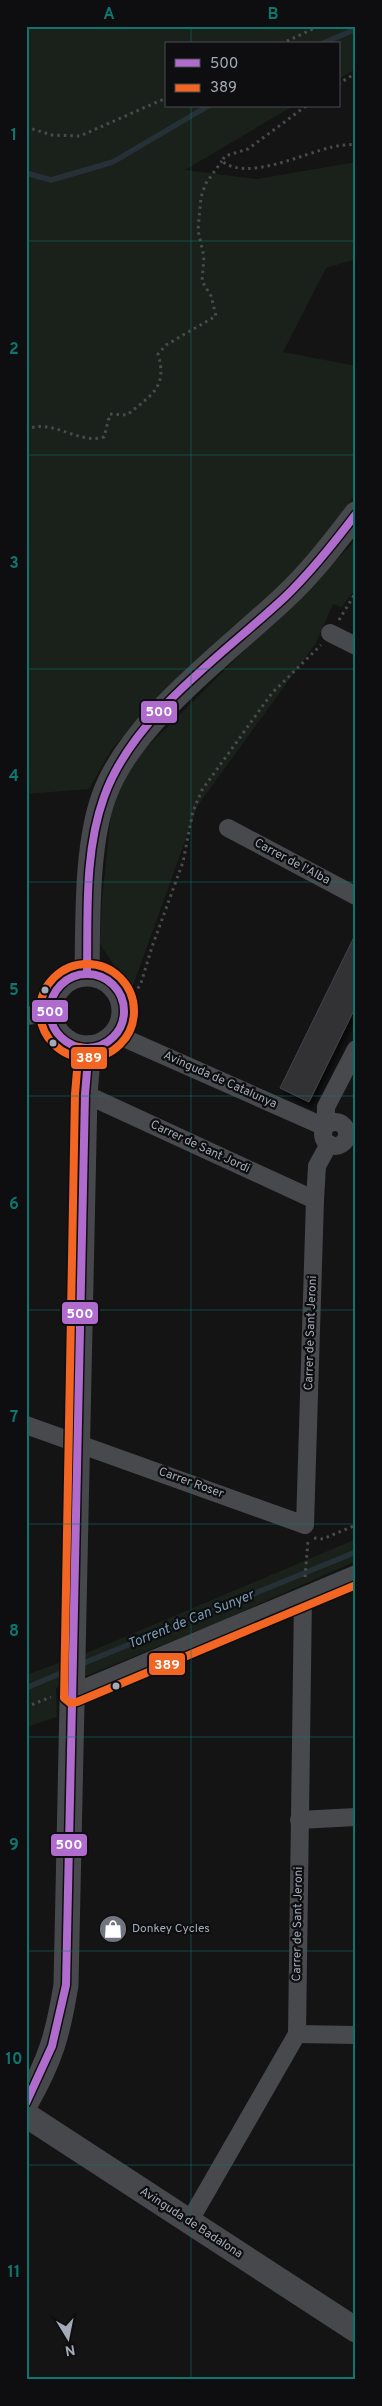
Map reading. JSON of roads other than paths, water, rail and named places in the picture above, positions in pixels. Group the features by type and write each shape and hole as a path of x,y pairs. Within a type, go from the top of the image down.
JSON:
{"street":[{"path":"87,973 92,869 98,816 105,794 124,757 138,737 168,704 305,577 356,514"},
{"path":"330,633 356,646"},
{"name":"Carrer de l'Alba","path":"228,828 356,896"},
{"path":"87,973 106,979 113,984 120,995 124,1012 121,1024 110,1040 89,1048 70,1044 38,1015 60,986 70,978 87,973"},
{"name":"Avinguda de Catalunya","path":"114,1034 325,1126"},
{"path":"26,2102 44,2072 58,2034 66,1985 85,1094 89,1048"},
{"path":"346,1140 323,1137 326,1107 356,1050"},
{"name":"Carrer de Sant Jordi","path":"85,1094 315,1200"},
{"name":"Carrer de Sant Jeroni","path":"305,1524 317,1166 346,1140"},
{"name":"Carrer Roser","path":"26,1425 305,1524"},
{"path":"73,1688 304,1597 356,1574"},
{"name":"Carrer de Sant Jeroni","path":"189,2222 297,2034 304,1597"},
{"path":"299,1820 356,1817"},
{"path":"297,2034 356,2035"},
{"name":"Avinguda de Badalona","path":"26,2115 356,2330"}],"waterway":[{"path":"326,42 356,29"},
{"path":"26,173 51,180 113,162 205,108"},
{"name":"Torrent de Can Sunyer","path":"79,1665 356,1552"},
{"name":"Torrent de Can Sunyer","path":"26,1688 66,1671"}],"place":[{"name":"Donkey Cycles","path":"113,1929"}]}
